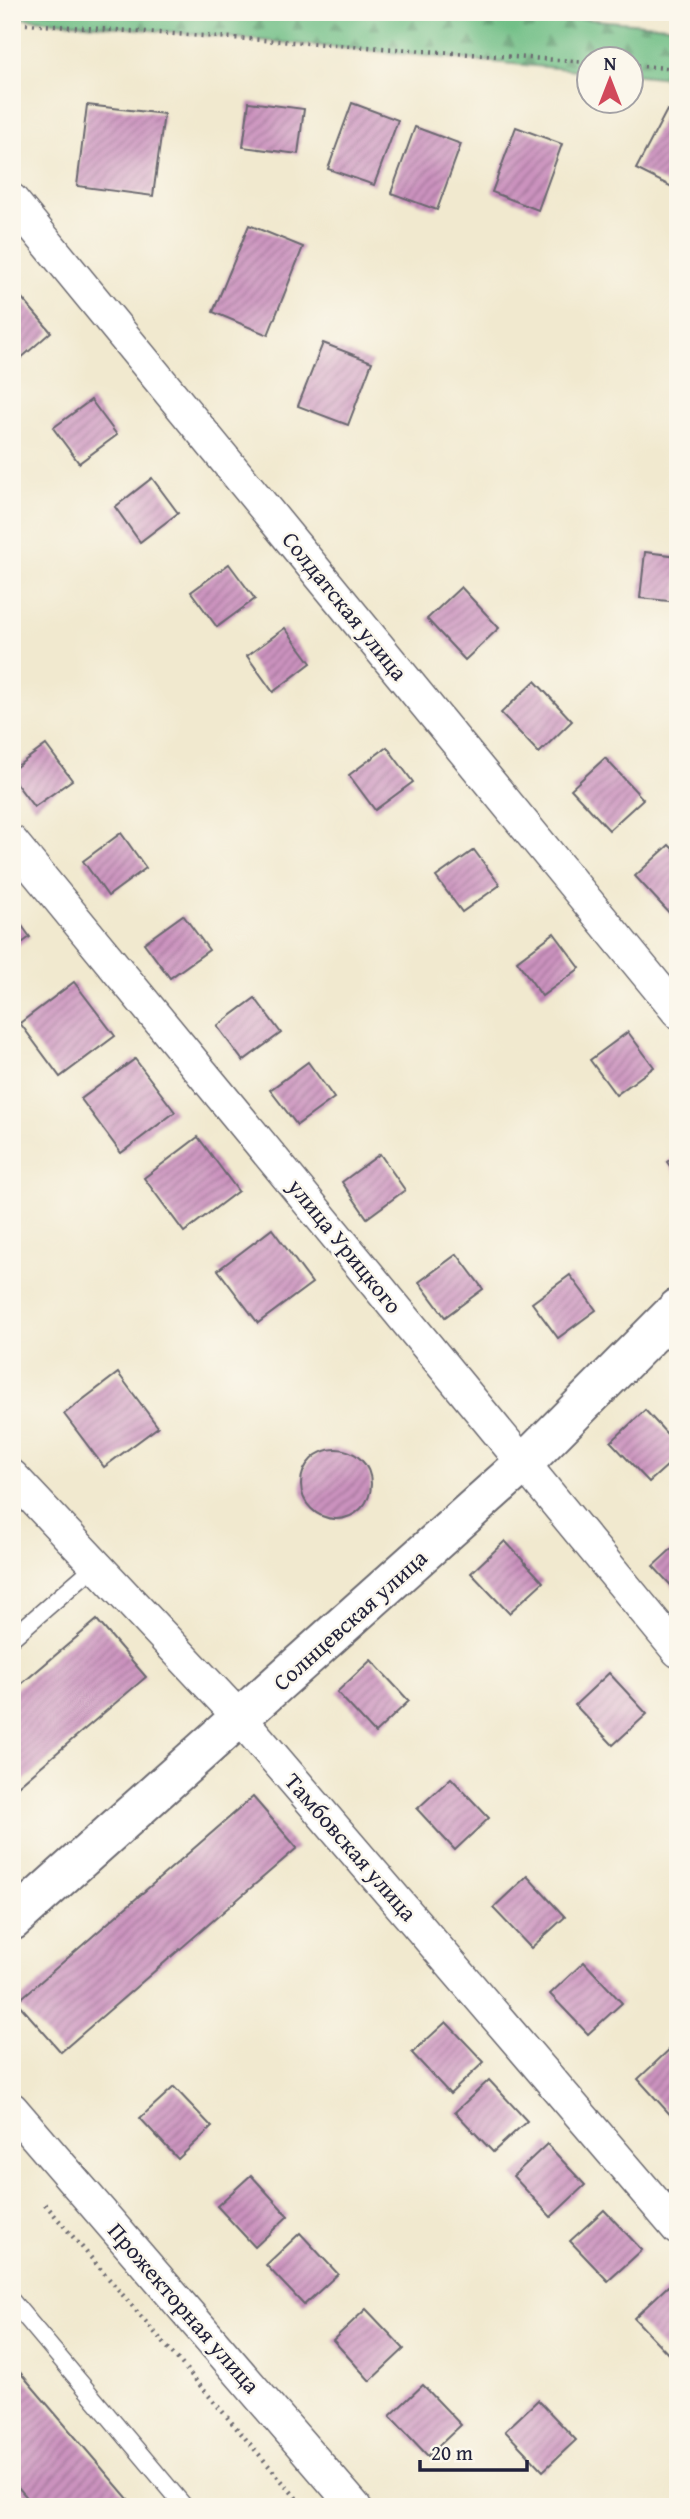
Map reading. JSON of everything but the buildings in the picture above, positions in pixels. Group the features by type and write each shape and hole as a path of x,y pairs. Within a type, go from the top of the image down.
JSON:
{"street":[{"name":"Солдатская улица","path":"12,200 678,1012"},
{"name":"улица Урицкого","path":"12,842 678,1651"},
{"name":"Солнцевская улица","path":"12,1921 524,1463 678,1308"},
{"name":"Тамбовская улица","path":"12,1476 241,1718 678,2230"},
{"name":"Прожекторная улица","path":"12,2109 355,2507"}],"lane":[{"path":"12,1638 97,1564"},
{"path":"12,2301 185,2507"}],"path":[{"path":"12,23 574,61"},
{"path":"644,66 678,68"},
{"path":"40,2198 304,2507"}],"green space":[{"path":"12,12 502,12 678,27 678,79 644,75 644,46 574,46 574,70 12,17"}]}
